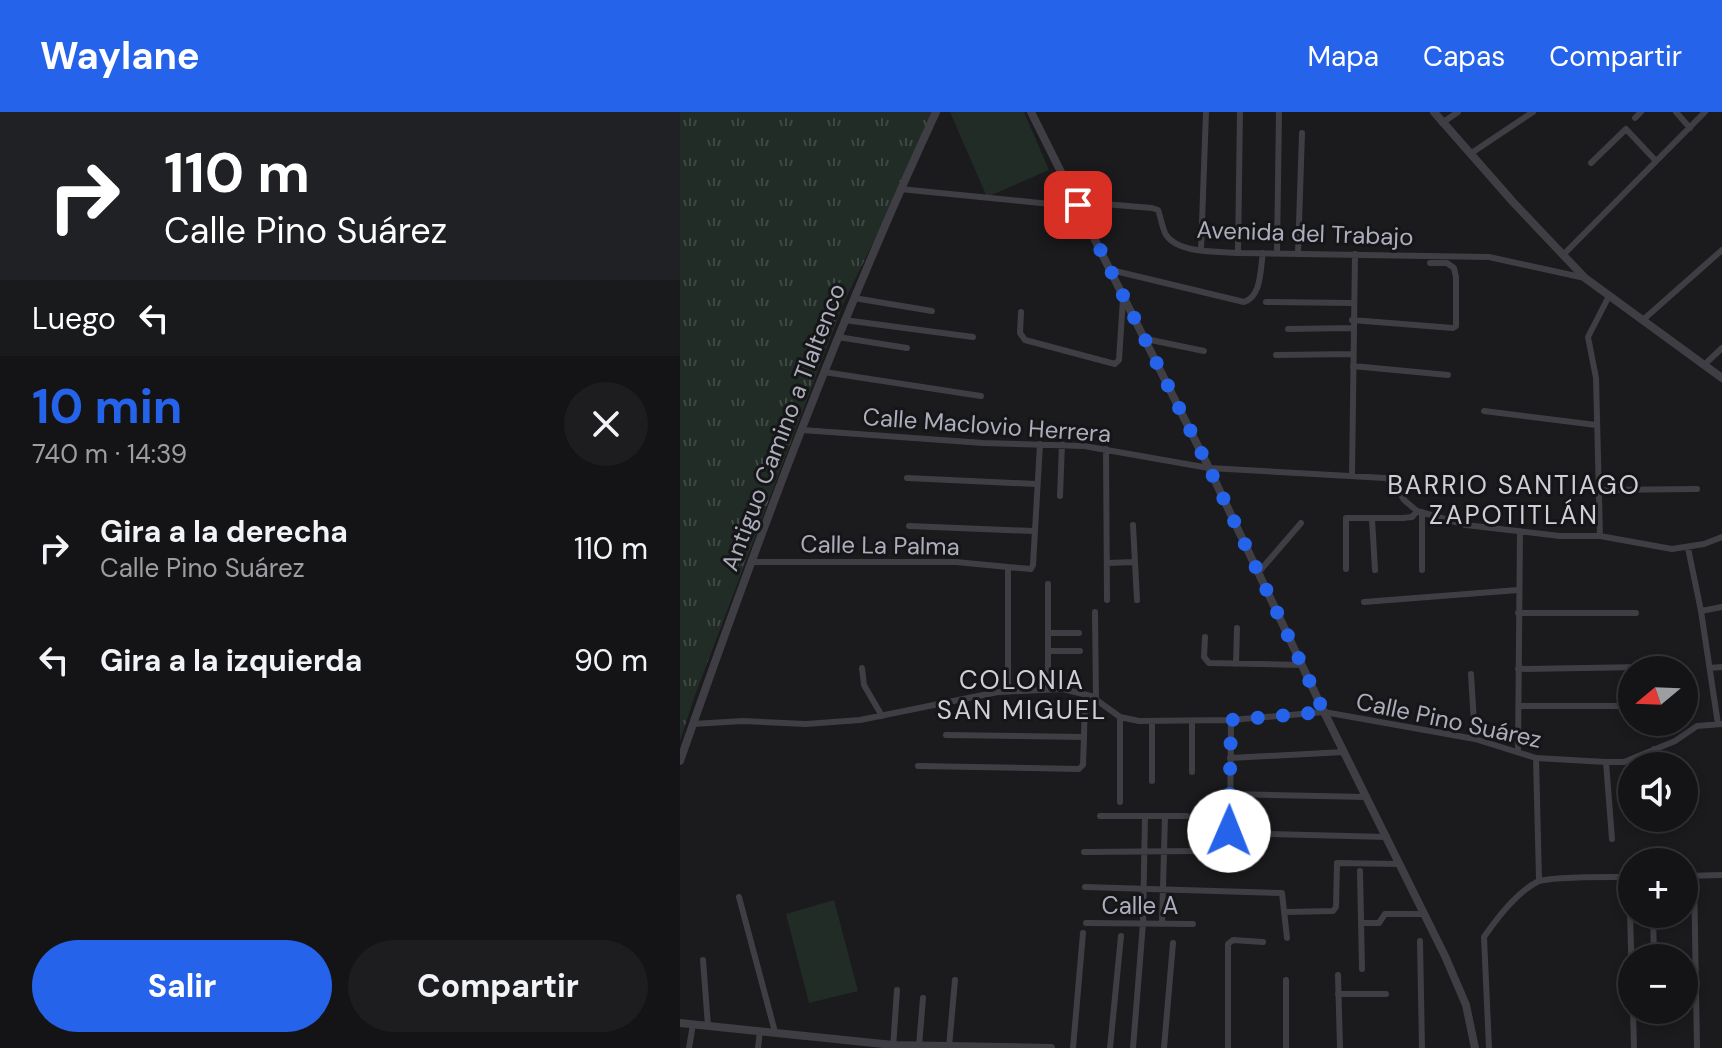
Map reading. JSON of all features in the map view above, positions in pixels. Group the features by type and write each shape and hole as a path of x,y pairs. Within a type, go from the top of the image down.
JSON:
{"street":[{"name":"Antiguo Camino a Tlaltenco","path":"680,761 844,320 936,112"},
{"path":"1031,112 1146,339 1424,914 1466,1005 1475,1048"},
{"path":"1201,250 1206,112"},
{"path":"1238,253 1240,112"},
{"path":"1277,253 1279,112"},
{"path":"1434,112 1585,278 1720,374"},
{"path":"1442,123 1458,112"},
{"path":"1470,154 1533,112"},
{"path":"1635,118 1641,112"},
{"path":"1676,112 1690,128"},
{"path":"1563,255 1705,112"},
{"path":"1591,163 1626,129 1656,161"},
{"path":"1298,253 1302,133"},
{"name":"Avenida del Trabajo","path":"900,189 1057,205 1092,203 1152,208 1158,210 1168,238 1178,245 1201,250 1489,257 1585,278"},
{"path":"1644,319 1722,250"},
{"path":"1111,270 1244,302 1256,294 1263,253"},
{"path":"1352,475 1355,254"},
{"path":"1288,329 1352,324 1453,328 1456,326 1454,268 1447,263 1430,263"},
{"path":"1021,312 1020,333 1025,340 1117,363 1123,295"},
{"path":"1600,536 1596,378 1588,337 1609,296"},
{"path":"854,298 932,311"},
{"path":"1266,302 1353,303"},
{"path":"844,320 973,337"},
{"path":"838,337 907,348"},
{"path":"1146,339 1204,351"},
{"path":"1704,365 1722,348"},
{"path":"1276,355 1353,354"},
{"path":"1353,366 1448,375"},
{"path":"824,372 981,396"},
{"path":"1484,411 1596,425"},
{"name":"Calle Maclovio Herrera","path":"802,430 983,443 1062,444 1209,468 1385,478 1394,482 1404,500 1420,512"},
{"path":"1008,691 1008,567 1031,569 1040,444"},
{"path":"1060,496 1062,444"},
{"path":"1106,449 1107,600"},
{"path":"907,478 1036,484"},
{"path":"1598,490 1697,489"},
{"path":"1420,512 1422,570"},
{"path":"1346,569 1346,518 1403,518 1420,512 1466,525 1560,536 1600,536 1672,549 1688,548 1722,537"},
{"path":"1372,519 1375,570"},
{"path":"1258,573 1301,523"},
{"path":"1133,525 1137,600"},
{"path":"909,526 1033,531"},
{"path":"1518,752 1520,531"},
{"path":"1688,548 1720,724"},
{"name":"Calle La Palma","path":"752,562 956,562 1008,567"},
{"path":"1107,563 1135,562"},
{"path":"1048,584 1048,689"},
{"path":"1364,602 1518,590"},
{"path":"1701,611 1722,607"},
{"path":"1095,612 1096,700"},
{"path":"1518,613 1636,613"},
{"path":"1236,664 1237,628"},
{"path":"1049,633 1079,633"},
{"path":"1205,637 1206,660 1209,663 1302,665"},
{"path":"1048,651 1080,651"},
{"path":"1518,669 1618,667"},
{"path":"1710,668 1722,667"},
{"path":"862,668 864,685 882,716"},
{"path":"1471,674 1475,739"},
{"name":"Calle Pino Suárez","path":"693,724 743,721 806,724 882,716 1008,691 1048,689 1077,691 1120,717 1152,723 1324,712 1475,739 1536,758 1606,762 1624,762 1675,741 1697,726 1720,724"},
{"path":"918,766 1079,769 1083,765 1085,695"},
{"path":"1519,706 1618,706"},
{"path":"1120,717 1120,802"},
{"path":"1231,720 1230,833 1387,837"},
{"path":"1192,721 1192,772"},
{"path":"1152,723 1152,781"},
{"path":"946,735 1084,737"},
{"path":"1230,758 1344,752"},
{"path":"1536,758 1539,880"},
{"path":"1606,762 1612,839"},
{"path":"1230,794 1367,797"},
{"path":"1100,816 1187,816"},
{"path":"1133,1048 1143,923 1145,816"},
{"path":"1162,923 1165,816"},
{"path":"1084,852 1198,851"},
{"path":"1286,912 1333,911 1336,907 1337,863 1400,864"},
{"path":"1360,871 1362,969"},
{"path":"1698,876 1722,875"},
{"path":"1489,1048 1484,937 1502,913 1539,880 1618,877"},
{"path":"1085,887 1282,893 1287,938"},
{"path":"739,897 775,1032"},
{"path":"1362,923 1379,923 1385,914 1424,914"},
{"name":"Calle A","path":"1086,923 1193,924"},
{"path":"1695,928 1697,1048"},
{"path":"1073,1048 1083,933"},
{"path":"1110,1048 1121,936"},
{"path":"1228,1048 1228,944 1233,940 1263,942"},
{"path":"1420,941 1422,1048"},
{"path":"1164,1048 1173,943"},
{"path":"703,960 708,1026"},
{"path":"1338,975 1340,1048"},
{"path":"949,1047 955,980"},
{"path":"1286,980 1286,1048"},
{"path":"893,1046 897,990"},
{"path":"1338,994 1386,994"},
{"path":"919,1046 923,998"},
{"path":"680,1023 893,1046 1020,1045 1051,1048"},
{"path":"689,1048 693,1024"},
{"path":"1633,1024 1634,1048"},
{"path":"758,1048 760,1031"}],"green space":[{"path":"680,112 937,112 844,302 680,741"},
{"path":"950,112 1024,112 1049,170 987,197"},
{"path":"834,900 858,991 809,1003 786,914"}],"district":[{"name":"BARRIO SANTIAGO ZAPOTITLÁN","path":"1514,500"},
{"name":"COLONIA SAN MIGUEL","path":"1022,695"}],"route":[{"path":"1078,205 1209,468 1324,712 1231,720 1229,831"}]}
